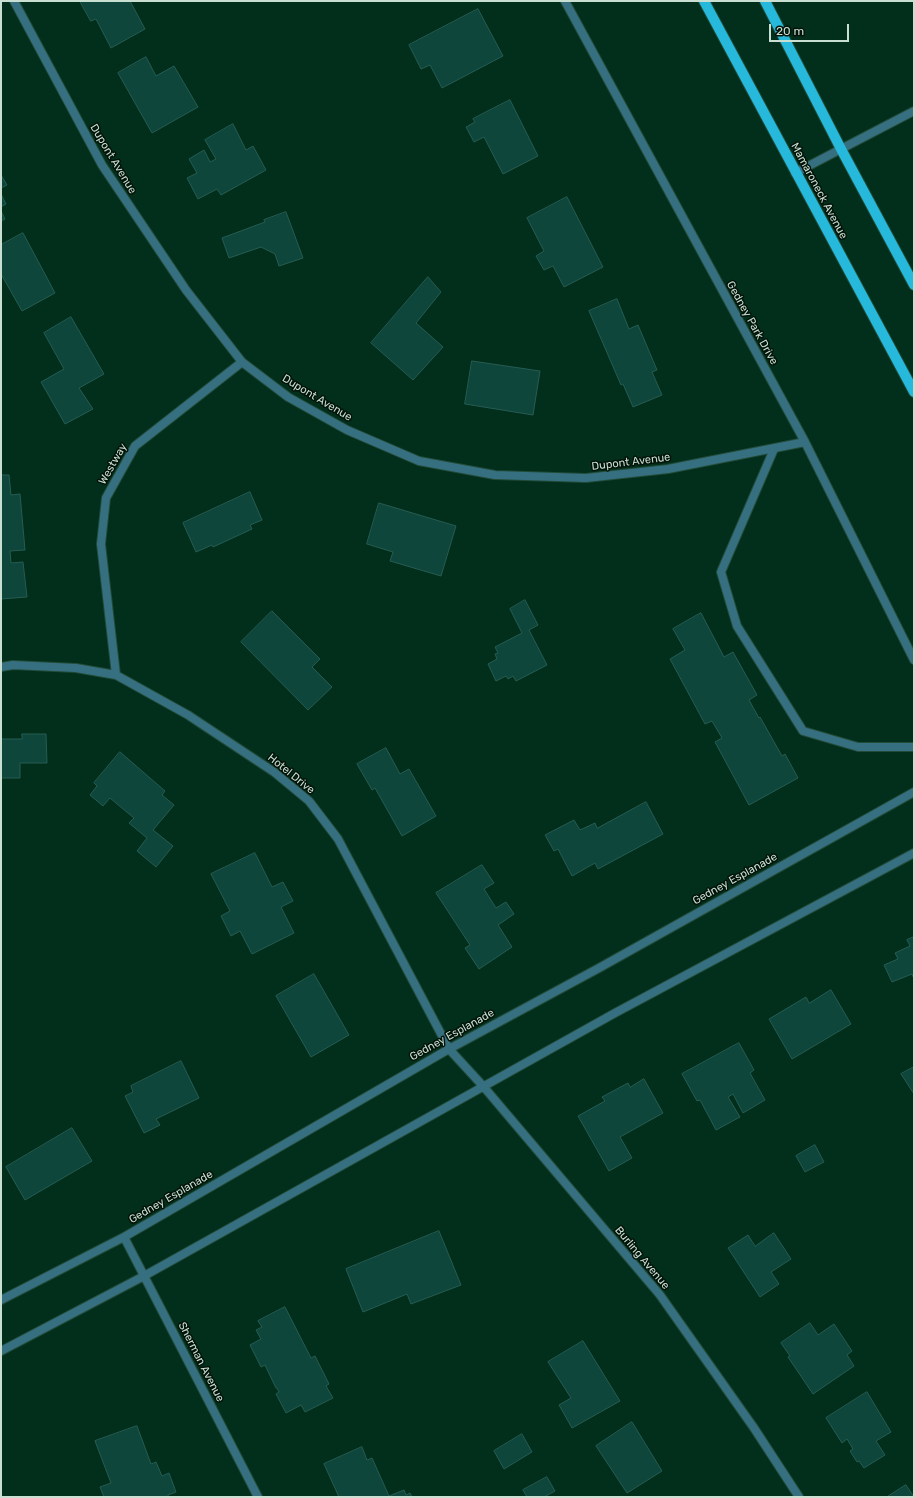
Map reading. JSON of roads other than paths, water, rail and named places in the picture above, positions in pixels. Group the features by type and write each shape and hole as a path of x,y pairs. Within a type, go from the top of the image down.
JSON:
{"main road":[{"name":"Mamaroneck Avenue","path":"704,1 795,173 914,391"},
{"path":"765,1 841,149 914,285"}],"street":[{"name":"Dupont Avenue","path":"14,1 102,165 186,290 242,362 288,396 347,430 419,460 495,475 586,478 668,469 805,442"},
{"name":"Gedney Park Drive","path":"565,1 805,442 914,660"},
{"path":"795,173 914,111"},
{"name":"Westway","path":"116,674 101,544 106,498 135,446 242,362"},
{"path":"774,449 721,572 737,626 803,731 858,747 914,746"},
{"name":"Hotel Drive","path":"1,667 13,665 76,668 116,674 188,715 274,772 309,802 338,839 449,1049"},
{"name":"Gedney Esplanade","path":"1,1300 124,1237 449,1049 599,968 914,792"},
{"path":"1,1351 144,1276 615,1013 914,853"},
{"name":"Burling Avenue","path":"449,1049 483,1086 660,1295 754,1428 799,1497"},
{"name":"Sherman Avenue","path":"124,1237 258,1497"}]}
